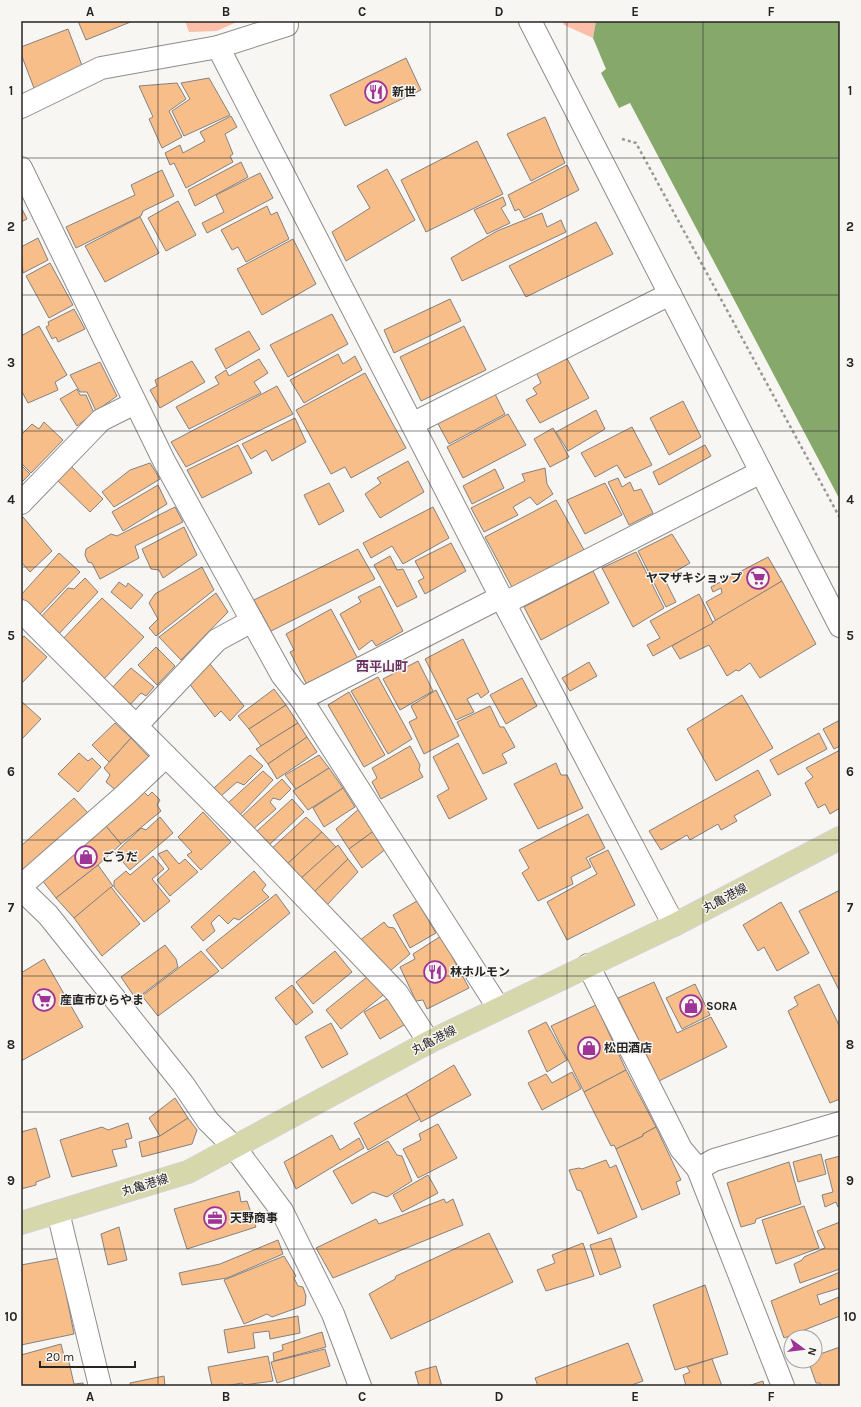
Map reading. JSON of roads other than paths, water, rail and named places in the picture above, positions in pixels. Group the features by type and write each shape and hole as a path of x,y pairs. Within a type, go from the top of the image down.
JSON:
{"main road":[{"name":"丸亀港線","path":"21,1223 188,1172 429,1042 498,1007 674,925 840,838"}],"street":[{"path":"530,21 840,626"},
{"path":"21,107 101,68 218,47 290,22"},
{"path":"218,47 503,600 674,925"},
{"path":"21,168 164,462 282,675 301,699 498,1007"},
{"path":"412,424 670,294"},
{"path":"21,503 101,420 135,403"},
{"path":"301,699 761,472"},
{"path":"21,610 247,837 397,993 429,1042"},
{"path":"136,726 217,640 252,621"},
{"path":"21,886 126,794 166,756"},
{"path":"21,889 48,915 183,1084 208,1121 235,1148 282,1211 333,1314 360,1386"},
{"path":"588,965 681,1149 698,1169 782,1386"},
{"path":"698,1169 714,1160 840,1123"},
{"path":"58,1212 100,1386"}],"place":[{"name":"新世","path":"376,92"},
{"name":"ヤマザキショップ","path":"758,578"},
{"name":"ごうだ","path":"86,857"},
{"name":"林ホルモン","path":"435,972"},
{"name":"産直市ひらやま","path":"44,1000"},
{"name":"SORA","path":"691,1006"},
{"name":"松田酒店","path":"589,1048"},
{"name":"天野商事","path":"215,1218"}],"district":[{"name":"西平山町","path":"382,666"}]}
